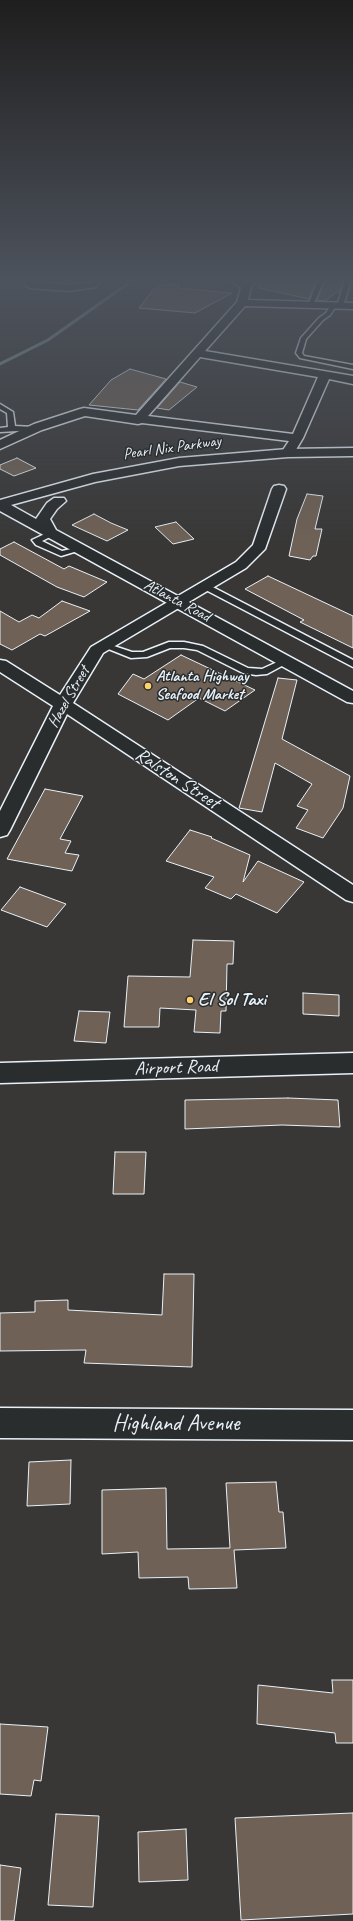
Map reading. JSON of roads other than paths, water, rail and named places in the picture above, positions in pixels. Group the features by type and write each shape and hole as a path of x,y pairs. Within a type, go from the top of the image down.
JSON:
{"street":[{"path":"138,420 183,370"},
{"path":"289,370 353,380"},
{"path":"288,453 297,438 324,376"},
{"path":"0,445 33,429 84,412 138,420 297,438"},
{"name":"Pearl Nix Parkway","path":"4,512 60,496 93,478 179,462 288,453 353,452"},
{"path":"294,466 335,465"},
{"name":"Pearl Nix Parkway","path":"219,472 242,470"},
{"name":"Hazel Street","path":"0,830 63,704 98,650 241,565 260,546 279,489"},
{"path":"0,492 60,496"},
{"path":"51,533 44,519 60,496"},
{"name":"Atlanta Road","path":"4,512 51,533 353,698"},
{"name":"Ralston Street","path":"0,665 63,704 353,894"},
{"name":"Airport Road","path":"0,1073 353,1063"},
{"name":"Highland Avenue","path":"0,1423 353,1424"}],"lane":[{"path":"0,406 10,412 12,428"},
{"path":"0,430 12,428 33,429"},
{"path":"206,586 353,664"},
{"path":"105,646 131,655 144,655 169,644 184,645 200,648 246,671 256,672 264,672 286,661"}],"place":[{"name":"Atlanta Highway Seafood Market","path":"148,686"},
{"name":"El Sol Taxi","path":"190,1000"}]}
